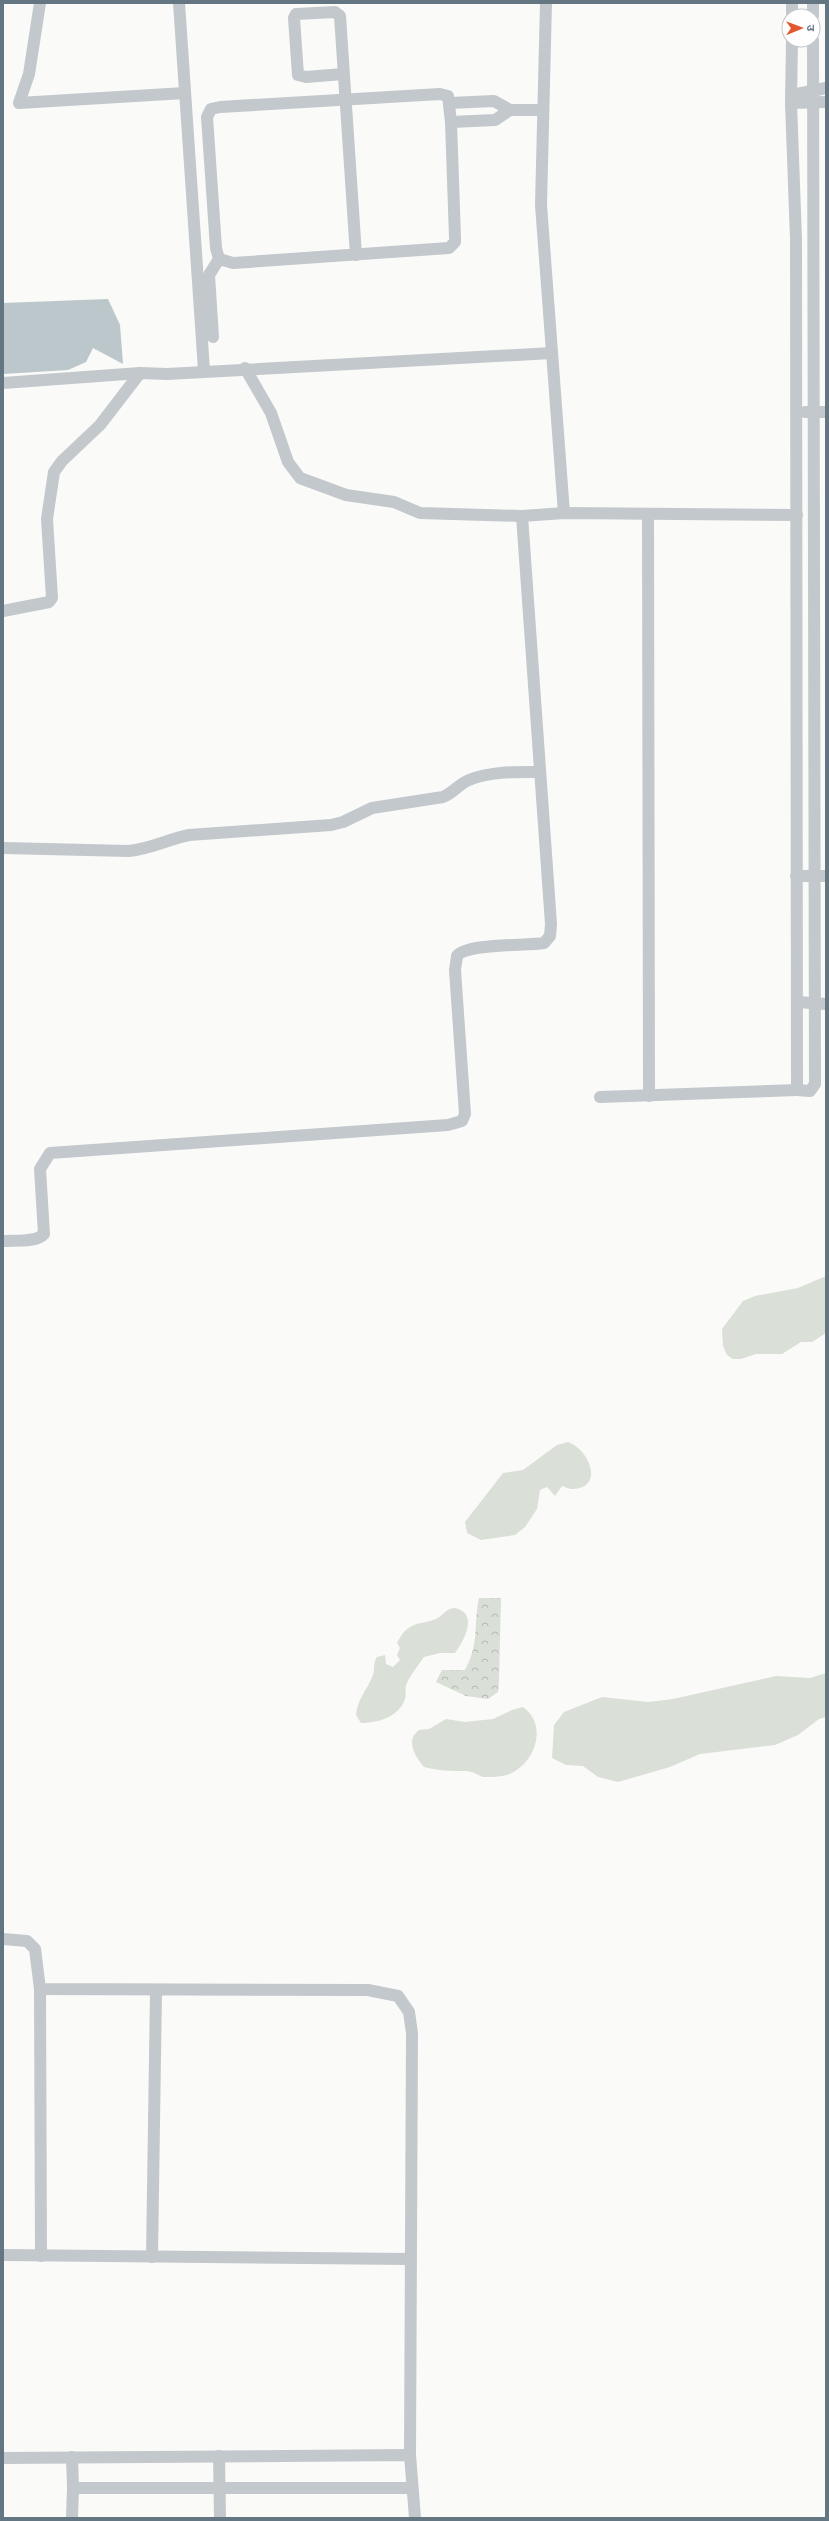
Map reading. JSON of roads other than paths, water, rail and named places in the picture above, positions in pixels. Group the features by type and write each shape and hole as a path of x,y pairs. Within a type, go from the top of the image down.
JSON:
{"street":[{"path":"40,3 29,74 20,103 185,94"},
{"path":"180,3 204,370"},
{"path":"546,3 541,205 564,513"},
{"path":"343,74 303,77 298,75 294,18 296,14 338,13 343,74 356,255"},
{"path":"792,48 796,232 797,412 797,1090"},
{"path":"600,1097 797,1090 810,1091 815,1084 820,1004 820,876 813,412 812,48"},
{"path":"792,99 812,89 826,88"},
{"path":"213,337 209,275 219,259 216,248 207,117 211,109 220,107 345,101 440,94 448,96 451,122 455,238 453,246 445,250 233,263 219,259"},
{"path":"792,99 826,102"},
{"path":"450,103 494,101 510,110 543,110"},
{"path":"451,122 495,120 510,110"},
{"path":"3,383 140,373 167,374 204,370 552,353"},
{"path":"245,368 271,412 288,462 300,478 346,495 394,502 420,513 522,516 564,513 797,515"},
{"path":"3,611 44,605 52,598 47,519 54,472 62,461 100,425 140,373"},
{"path":"797,412 826,412"},
{"path":"648,514 649,1096"},
{"path":"3,1241 40,1238 44,1234 40,1169 50,1153 448,1125 462,1121 465,1114 455,970 457,956 461,952 477,947 544,943 550,936 551,918 522,516"},
{"path":"3,848 129,851 141,850 168,839 189,835 331,825 343,822 372,808 443,797 452,794 467,781 486,775 540,772"},
{"path":"796,876 820,876"},
{"path":"796,891 820,892"},
{"path":"797,1002 820,1004"},
{"path":"3,1939 27,1941 35,1949 40,1989 41,2256"},
{"path":"40,1989 368,1990 398,1996 409,2012 412,2033 410,2455 411,2488 415,2518"},
{"path":"152,2257 156,1990"},
{"path":"3,2256 410,2259"},
{"path":"3,2458 410,2455"},
{"path":"219,2456 220,2518"},
{"path":"72,2457 72,2518"},
{"path":"73,2488 411,2488"}]}
